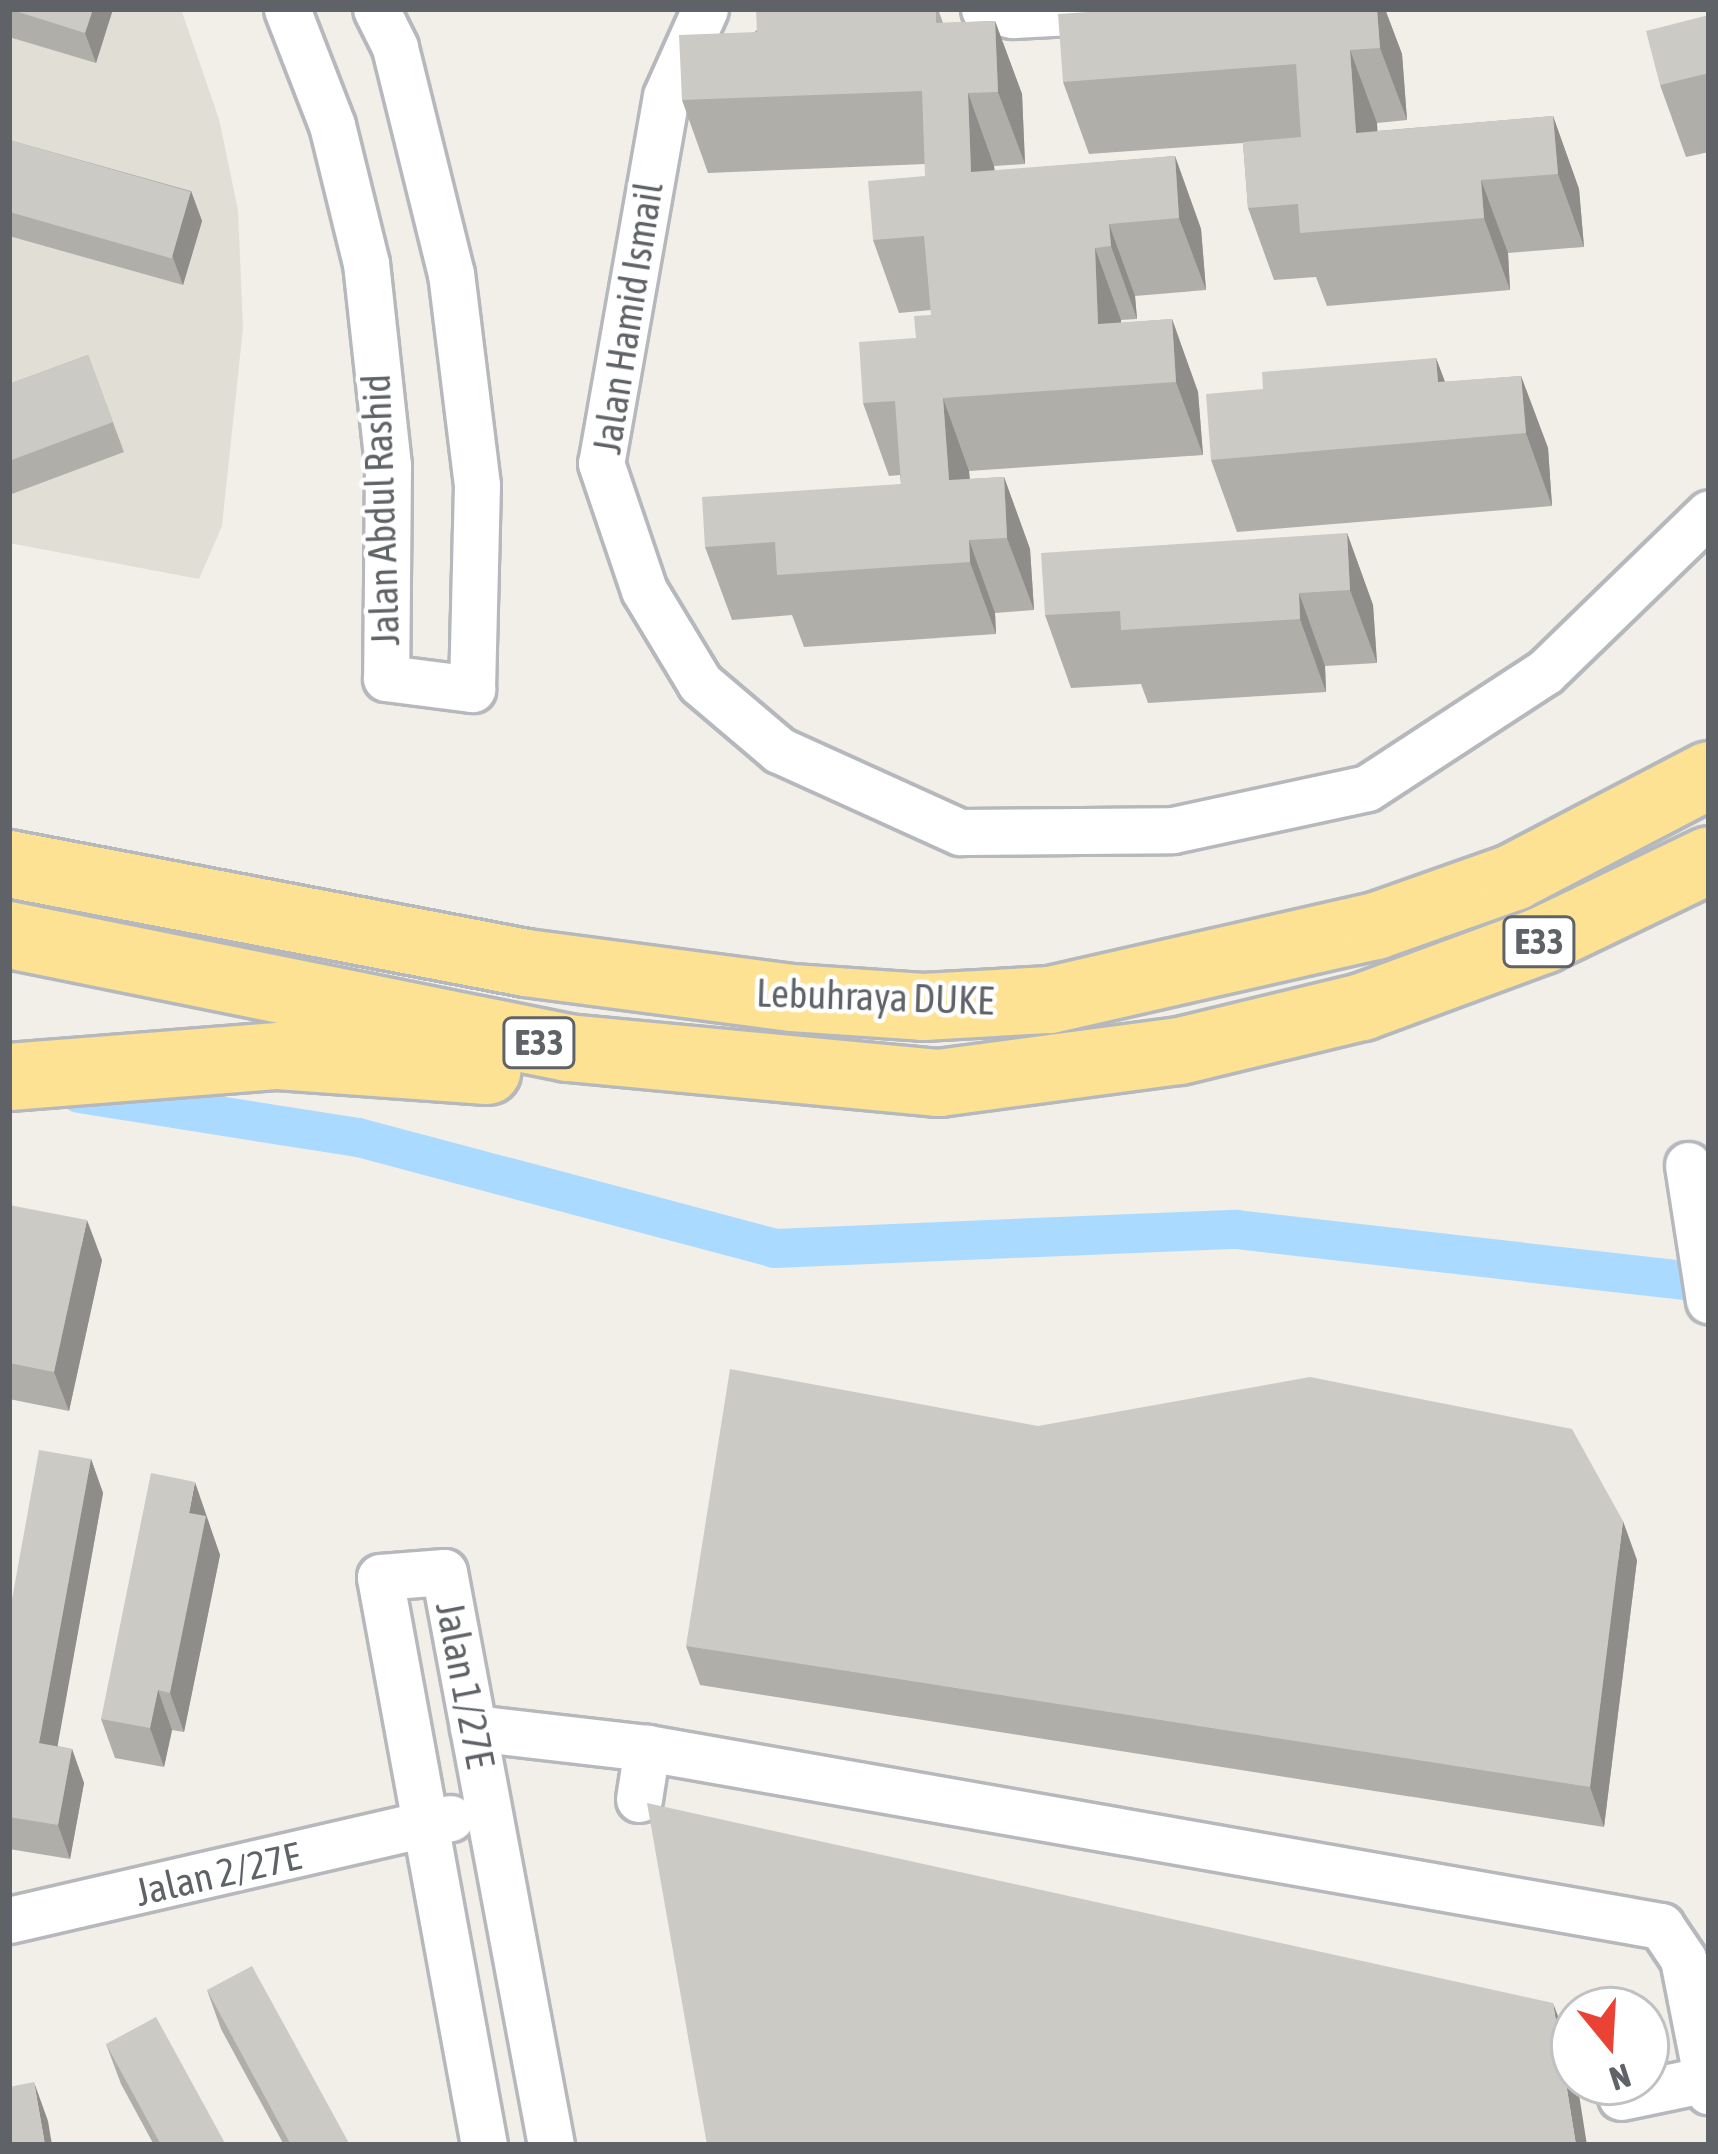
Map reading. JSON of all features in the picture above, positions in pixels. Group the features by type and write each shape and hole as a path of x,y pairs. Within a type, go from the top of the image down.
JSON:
{"highway":[{"name":"Lebuhraya DUKE","path":"9,863 526,964 792,998 923,1006 1050,1000 1376,926 1514,877 1709,775"},
{"name":"Lebuhraya DUKE","path":"9,935 568,1048 939,1083 1022,1076 1180,1051 1362,1007 1543,940 1709,860"},
{"path":"9,956 146,962"},
{"path":"9,1078 278,1056 717,1097 939,1083"}],"street":[{"name":"Jalan Abdul Rashid","path":"286,9 332,125 366,263 388,465 386,678 472,689 477,485 451,274 386,11"},
{"name":"Jalan Hamid Ismail","path":"705,9 667,96 601,464 644,590 700,683 778,750 960,832 1173,830 1367,788 1545,672 1709,513"},
{"path":"984,9 1013,15 1130,9"},
{"path":"1688,1165 1709,1300"},
{"name":"Jalan 1/27E","path":"484,2145 380,1577 444,1572 551,2145"},
{"path":"473,1728 647,1748 1661,1926 1683,1958 1708,2085 1670,2090"},
{"path":"639,1799 647,1748"},
{"path":"415,1770 394,1804 344,1846 437,1889"},
{"name":"Jalan 2/27E","path":"9,1920 488,1809"}],"shaded area":[{"path":"9,9 181,9 219,119 238,210 243,328 222,526 199,579 9,543"}],"building":[{"path":"9,9 93,9 85,33"},
{"path":"936,9 936,23 995,21 998,92 968,93 971,172 1175,156 1179,218 1109,224 1111,246 1095,248 1098,324 1172,319 1176,382 943,398 949,480 1004,477 1007,538 969,540 970,562 777,575 775,542 705,547 702,497 901,484 895,401 863,403 859,342 916,338 914,316 931,315 924,236 873,240 868,181 925,176 922,91 682,100 679,35 757,32 756,10"},
{"path":"1131,9 1377,9 1380,48 1350,50 1356,133 1553,116 1558,174 1481,180 1484,218 1300,233 1298,204 1248,208 1243,142 1301,137 1296,64 1063,82 1058,14"},
{"path":"1709,15 1709,73 1660,85 1646,31"},
{"path":"9,140 191,192 172,258 9,212"},
{"path":"88,355 113,422 9,461 9,384"},
{"path":"1436,358 1438,382 1521,376 1526,433 1211,460 1206,394 1263,389 1262,372"},
{"path":"1347,533 1350,590 1299,593 1300,619 1121,630 1120,611 1045,615 1041,553"},
{"path":"9,1205 87,1220 54,1372 9,1363"},
{"path":"730,1369 1038,1426 1310,1377 1572,1429 1623,1521 1590,1787 686,1646"},
{"path":"39,1450 91,1459 39,1743 72,1749 58,1825 9,1817 9,1616"},
{"path":"151,1473 195,1482 189,1513 206,1516 170,1693 158,1690 150,1728 101,1719"},
{"path":"647,1803 1550,2002 1550,2106 1570,2106 1576,2145 707,2145"},
{"path":"252,1966 350,2145 291,2145 207,1990"},
{"path":"156,2017 226,2145 161,2145 106,2044"},
{"path":"34,2082 45,2145 9,2145 9,2087"}],"waterway":[{"path":"79,1093 358,1137 774,1248 1236,1229 1701,1282"}]}
